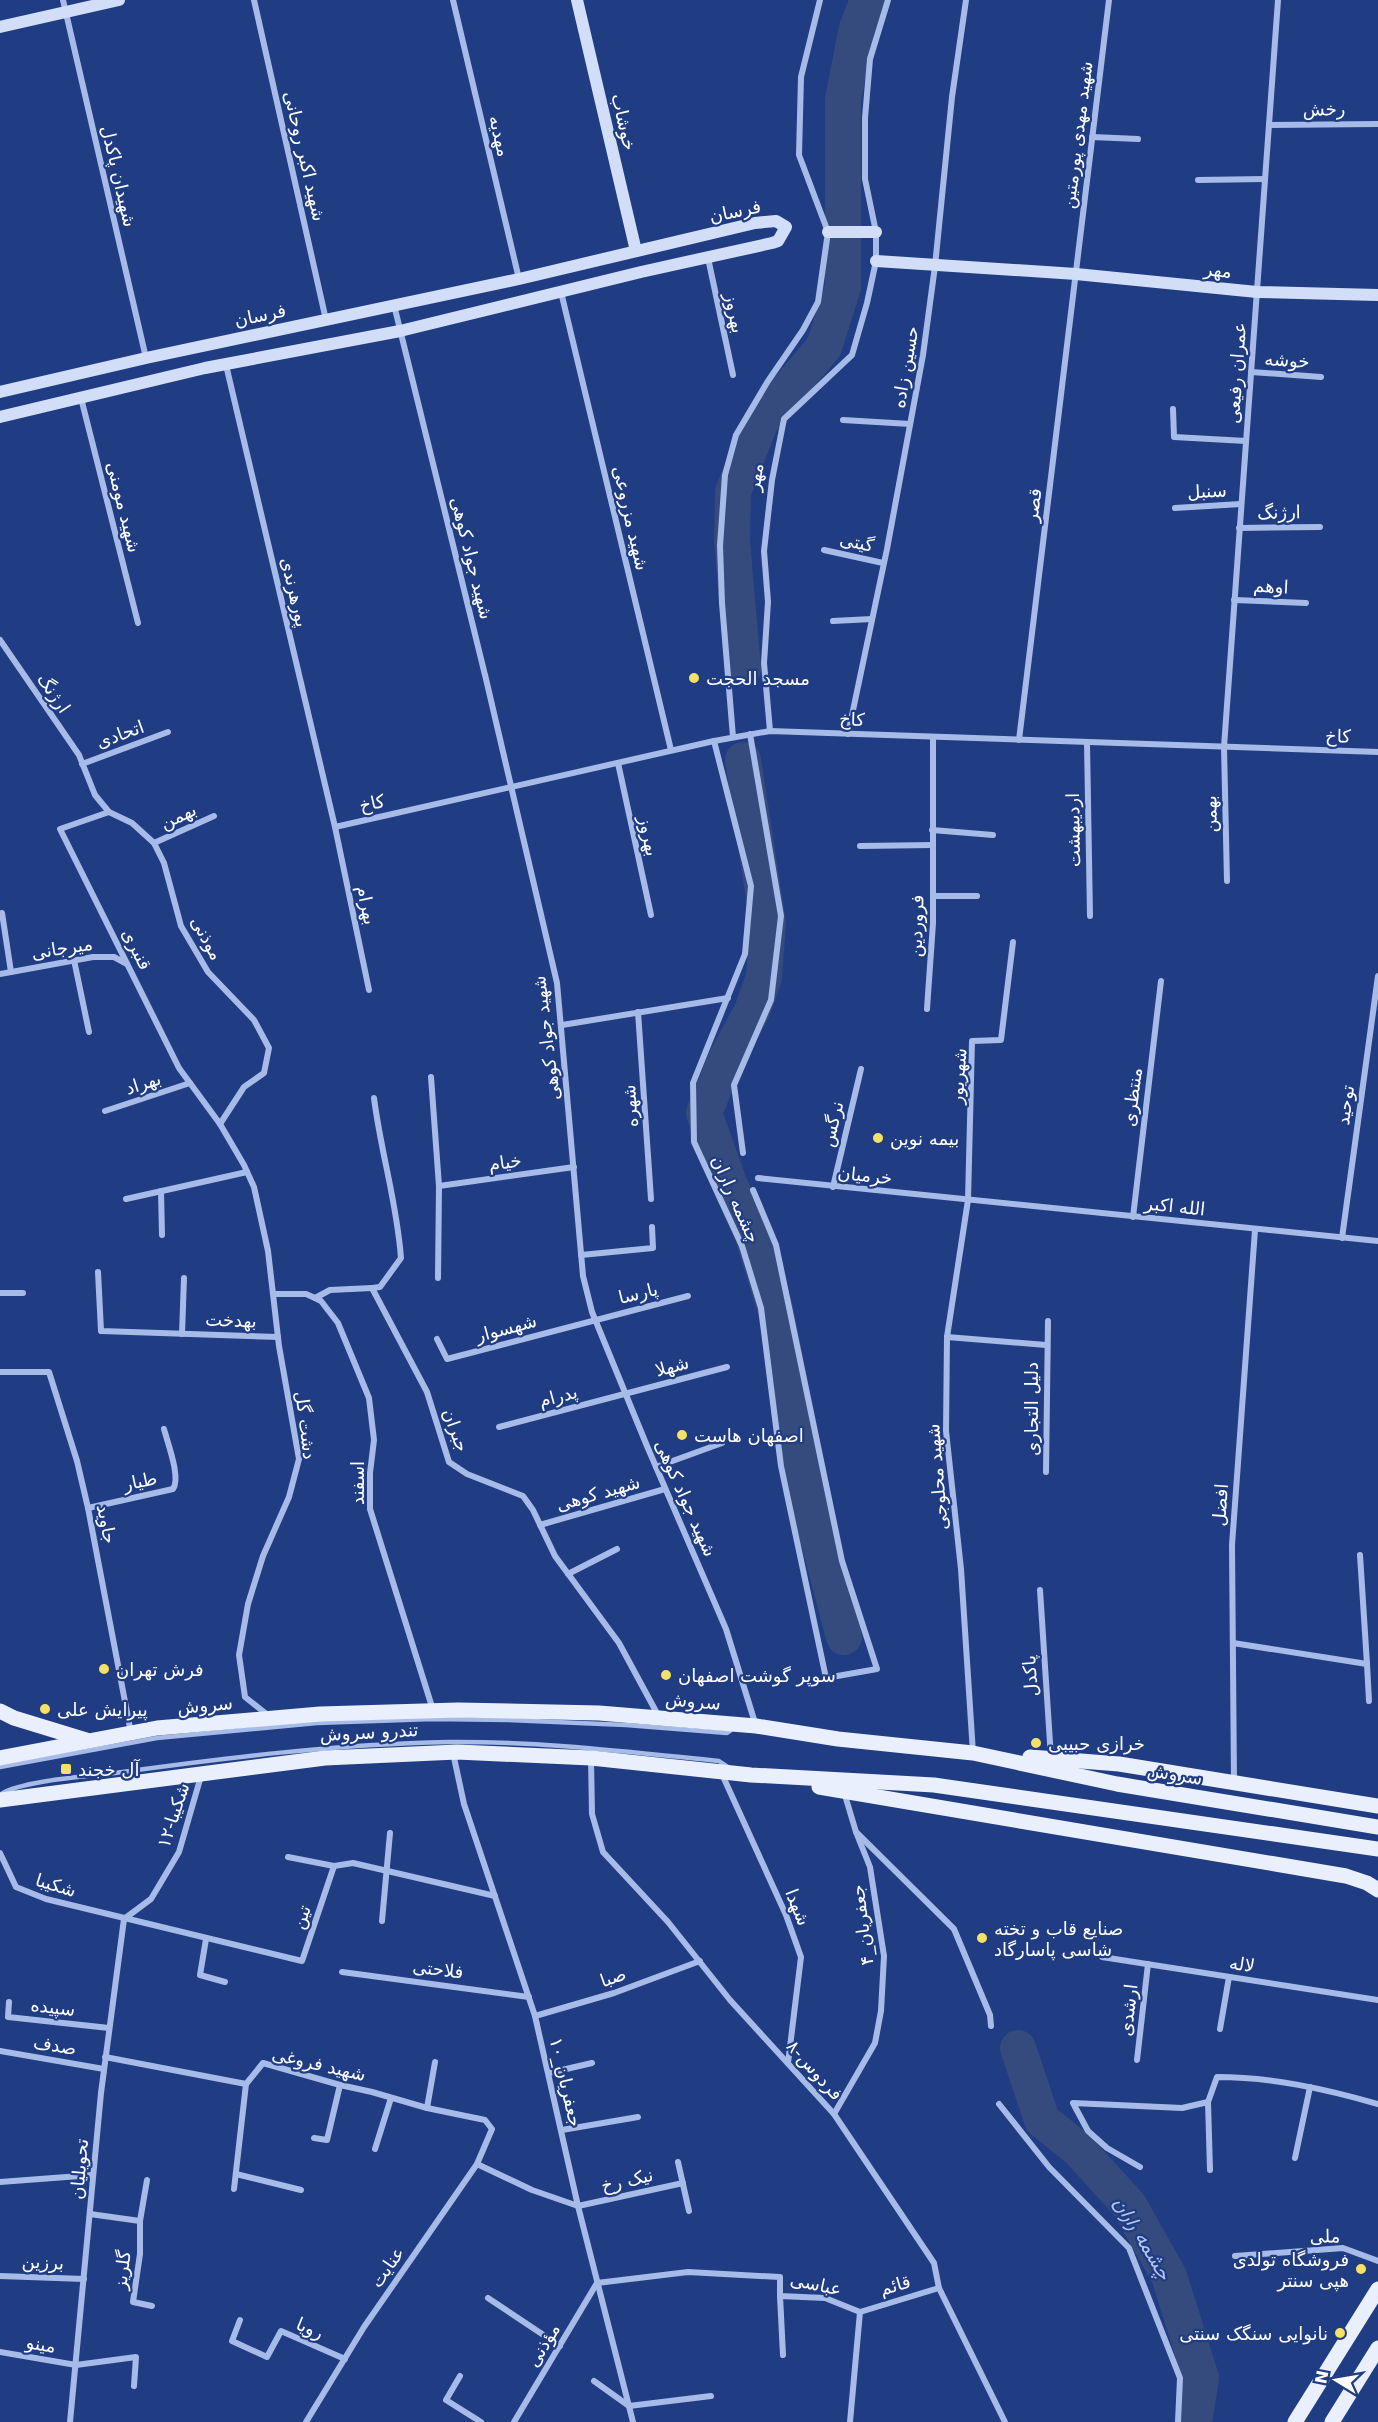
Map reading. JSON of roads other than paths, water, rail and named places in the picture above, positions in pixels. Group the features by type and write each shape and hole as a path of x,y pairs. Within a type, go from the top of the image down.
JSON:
{"main road":[{"name":"سروش","path":"0,1758 157,1728 320,1714 433,1710 598,1713 739,1724 838,1739 973,1753 1117,1784 1378,1827"},
{"path":"0,1711 14,1718 89,1741"},
{"path":"0,1800 325,1758 453,1752 591,1758 745,1775 1320,1871 1374,1885"},
{"path":"973,1753 1119,1764 1378,1806"},
{"path":"745,1775 934,1785 1378,1849"},
{"path":"1295,2422 1378,2289"},
{"path":"1332,2422 1378,2348"}],"street":[{"path":"0,27 64,6 119,0"},
{"name":"شهید اکبر روحانی","path":"254,0 326,320"},
{"name":"مهدیه","path":"453,0 519,279"},
{"name":"خوشاب","path":"577,0 636,252"},
{"path":"733,737 721,580 720,546 725,475 736,435 768,381 803,330 818,302 828,232 799,155 801,77 820,0"},
{"name":"مهر","path":"770,731 764,663 768,602 764,551 772,480 784,419 852,355 867,303 876,261 876,232 866,179 865,118 870,59 888,0"},
{"name":"حسین زاده","path":"848,734 884,563 923,355 935,266 952,97 966,0"},
{"name":"شهید مهدی پورمتین","path":"1076,274 1109,0"},
{"name":"عمران رفیعی","path":"1224,747 1278,0"},
{"name":"شهیدان پاکدل","path":"64,6 146,358"},
{"name":"رخش","path":"1269,125 1378,124"},
{"path":"1092,137 1138,139"},
{"path":"1198,180 1265,179"},
{"name":"فرسان","path":"0,390 519,279 755,224 776,221 786,227 778,241 400,332 226,364 0,417"},
{"path":"828,232 876,232"},
{"name":"بهروز","path":"708,257 733,375"},
{"name":"مهر","path":"876,261 1076,274 1257,292 1378,295"},
{"name":"قصر","path":"1019,740 1076,274"},
{"name":"شهید مزروعی","path":"561,292 671,750"},
{"name":"شهید جواد کوهی","path":"394,305 512,787 557,982 583,1276 595,1319 625,1394 726,1629 756,1726"},
{"name":"پورهرندی","path":"226,364 335,827"},
{"name":"خوشه","path":"1251,372 1321,377"},
{"name":"شهید مومنی","path":"81,398 138,623"},
{"path":"1173,409 1173,437 1246,441"},
{"path":"843,420 910,424"},
{"name":"سنبل","path":"1175,508 1241,504"},
{"name":"ارژنگ","path":"1239,528 1320,527"},
{"name":"گیتی","path":"824,550 884,563"},
{"name":"اوهم","path":"1234,600 1306,603"},
{"path":"833,621 872,619"},
{"name":"ارژنگ","path":"0,640 82,764"},
{"name":"کاخ","path":"335,827 671,750 770,731 1378,752"},
{"name":"اتحادی","path":"82,764 168,732"},
{"path":"743,1153 734,1085 771,1000 781,916 750,734"},
{"name":"فروردین","path":"927,1008 933,896 933,737"},
{"name":"چشمه راران","path":"714,741 751,886 745,954 693,1083 694,1142 742,1246 760,1308 781,1466 826,1678 877,1669 842,1561 776,1245 753,1191"},
{"name":"اردیبهشت","path":"1087,743 1090,916"},
{"name":"بهمن","path":"1224,747 1227,881"},
{"name":"بهروز","path":"618,763 651,915"},
{"name":"موذنی","path":"82,764 95,795 109,812 132,823 154,843 164,863 181,926 208,972 254,1020 269,1048 264,1073 244,1087 220,1124"},
{"name":"قنبری","path":"109,812 60,830 179,1068 220,1124"},
{"name":"بهمن","path":"154,843 214,816"},
{"name":"بهرام","path":"335,827 369,990"},
{"path":"933,830 993,835"},
{"path":"860,846 933,845"},
{"path":"933,896 977,896"},
{"path":"2,913 11,972"},
{"name":"شهریور","path":"968,1200 972,1041 1001,1040 1013,942"},
{"name":"میرجانی","path":"0,974 93,957 114,957 128,964"},
{"path":"74,960 89,1032"},
{"name":"توحید","path":"1342,1238 1378,976"},
{"name":"منتظری","path":"1133,1217 1161,981"},
{"path":"562,1025 728,998"},
{"name":"شهره","path":"638,1012 651,1199"},
{"name":"نرگس","path":"833,1187 861,1068"},
{"path":"431,1077 439,1186 438,1278"},
{"name":"بهراد","path":"105,1111 190,1083"},
{"path":"275,1294 306,1294 315,1298 330,1290 380,1287 401,1258 399,1221 378,1128 374,1098"},
{"name":"دشت گل","path":"220,1124 254,1187 275,1294 278,1337 299,1459 289,1497 263,1556 248,1604 239,1655 245,1696 272,1718"},
{"name":"خیام","path":"439,1186 574,1167"},
{"path":"126,1199 247,1172"},
{"name":"خرمیان","path":"758,1178 968,1200"},
{"path":"161,1191 162,1235"},
{"name":"الله اکبر","path":"968,1200 1378,1241"},
{"name":"شهید محلوجی","path":"968,1200 947,1337 946,1431 961,1569 973,1753"},
{"path":"581,1255 653,1248 652,1227"},
{"name":"افضل","path":"1234,1783 1232,1545 1255,1230"},
{"name":"بهدخت","path":"98,1272 101,1331 278,1337"},
{"name":"بهدخت","path":"182,1334 184,1278"},
{"name":"جبران","path":"372,1288 427,1392 449,1462 467,1474 523,1496 533,1510 555,1556 619,1642 659,1718"},
{"path":"0,1293 23,1293"},
{"name":"پارسا","path":"595,1319 687,1296"},
{"name":"اسفند","path":"315,1298 321,1301 338,1323 369,1398 374,1440 370,1473 370,1509 433,1710"},
{"name":"شهسوار","path":"437,1339 447,1359 595,1319"},
{"name":"دلیل التجاری","path":"1046,1472 1048,1322"},
{"name":"دلیل التجاری","path":"947,1337 1047,1345"},
{"name":"شهلا","path":"625,1394 727,1367"},
{"name":"جاوید","path":"0,1372 49,1372 77,1461 88,1508 131,1733"},
{"name":"پدرام","path":"499,1427 625,1394"},
{"name":"طیار","path":"88,1508 173,1489 176,1485 176,1475 164,1429"},
{"path":"656,1467 722,1443"},
{"name":"شهید کوهی","path":"540,1525 665,1489"},
{"path":"568,1574 616,1550"},
{"path":"1360,1555 1369,1701"},
{"name":"پاکدل","path":"1040,1590 1051,1759"},
{"path":"1233,1643 1367,1664"},
{"name":"۱۰_جعفریان","path":"453,1752 464,1803 535,2016 578,2206 633,2422"},
{"name":"۸-فردوس","path":"591,1758 592,1814 603,1852 668,1922 730,2000 834,2114 934,2263 939,2288 1005,2422"},
{"name":"شهدا","path":"721,1772 786,1915 801,1957 788,2063"},
{"name":"۱۲-شکیبا","path":"124,1919 151,1899 179,1852 202,1773"},
{"path":"843,1792 856,1832 954,1929 990,2015 991,2026"},
{"name":"۴_جعفریان","path":"834,2114 875,2043 881,2011 884,1956 870,1867 856,1832"},
{"path":"382,1921 390,1833"},
{"name":"شکیبا","path":"0,1853 16,1887 46,1899 124,1919"},
{"path":"288,1857 334,1866 353,1863 495,1896"},
{"name":"تین","path":"124,1919 302,1961 334,1866"},
{"name":"تحویلیان","path":"70,2422 105,2057 124,1919"},
{"path":"206,1940 200,1975 225,1982"},
{"name":"لاله","path":"1102,1957 1378,2000"},
{"name":"صبا","path":"535,2016 614,1993 699,1961"},
{"name":"ارشدی","path":"1137,2060 1148,1964"},
{"name":"فلاحتی","path":"342,1972 529,1997"},
{"path":"1220,2029 1229,1977"},
{"name":"سپیده","path":"9,2002 8,2017 110,2028"},
{"name":"صدف","path":"0,2051 104,2068"},
{"path":"105,2057 246,2084 234,2189"},
{"path":"427,2108 435,2062"},
{"name":"شهید فروغی","path":"246,2084 263,2063 427,2108 485,2120 492,2129"},
{"path":"549,2073 592,2063"},
{"path":"1210,2170 1208,2102 1217,2077 1251,2077 1310,2087 1378,2104"},
{"path":"314,2138 327,2140 340,2085"},
{"path":"1295,2158 1310,2087"},
{"path":"375,2149 391,2098"},
{"path":"1140,2167 1107,2148 1088,2131 1073,2103 1182,2108 1208,2102"},
{"path":"999,2103 1049,2167 1128,2248 1180,2378 1178,2422"},
{"path":"562,2130 638,2117"},
{"name":"عنایت","path":"306,2422 345,2359 477,2164 492,2129"},
{"path":"678,2162 689,2211"},
{"path":"477,2164 532,2190 578,2206"},
{"path":"236,2174 301,2190"},
{"path":"0,2182 93,2175"},
{"name":"گلریز","path":"147,2180 140,2222 140,2254 133,2302 152,2306"},
{"name":"نیک رخ","path":"578,2206 682,2183"},
{"path":"90,2214 140,2222"},
{"name":"ملی","path":"1235,2256 1343,2248 1378,2261"},
{"name":"عباسی","path":"597,2283 688,2272 780,2277 780,2296 825,2298 860,2312 850,2422"},
{"name":"برزین","path":"0,2276 84,2279"},
{"name":"مؤذنی","path":"514,2422 597,2283"},
{"name":"قائم","path":"860,2312 939,2288"},
{"path":"780,2296 783,2355"},
{"path":"488,2298 560,2346"},
{"name":"رویا","path":"240,2320 232,2341 267,2357 281,2331 345,2359"},
{"name":"مینو","path":"0,2352 76,2365 136,2357 134,2386"},
{"path":"460,2376 446,2400 482,2422"},
{"path":"594,2381 629,2406 711,2396"}],"lane":[{"path":"0,1767 157,1738 317,1723 433,1719 508,1720 626,1725 727,1733 739,1724"},
{"name":"تندرو سروش","path":"0,1795 7,1790 59,1780 205,1761 323,1748 449,1742 589,1747 719,1761 745,1775"}],"waterway":[{"path":"743,669 732,541 733,492 761,421 824,347 843,287 843,99 857,28 868,0"},
{"path":"743,760 768,923 764,977 752,1011 726,1059 704,1113 729,1183 752,1233 775,1308 791,1390 807,1496 844,1637"},
{"name":"چشمه راران","path":"1018,2048 1042,2120 1078,2149 1129,2205 1169,2276 1201,2378 1194,2422"}],"place":[{"name":"مسجد الحجت","path":"694,678"},
{"name":"بیمه نوین","path":"878,1138"},
{"name":"اصفهان هاست","path":"682,1435"},
{"name":"فرش تهران","path":"104,1669"},
{"name":"سوپر گوشت اصفهان","path":"666,1675"},
{"name":"پیرایش علی","path":"45,1709"},
{"name":"خرازی حبیبی","path":"1036,1743"},
{"name":"آل خجند","path":"66,1769"},
{"name":"صنایع قاب و تخته شاسی پاسارگاد","path":"982,1938"},
{"name":"فروشگاه تولدی هپی سنتر","path":"1361,2269"},
{"name":"نانوایی سنگک سنتی","path":"1340,2333"}]}
